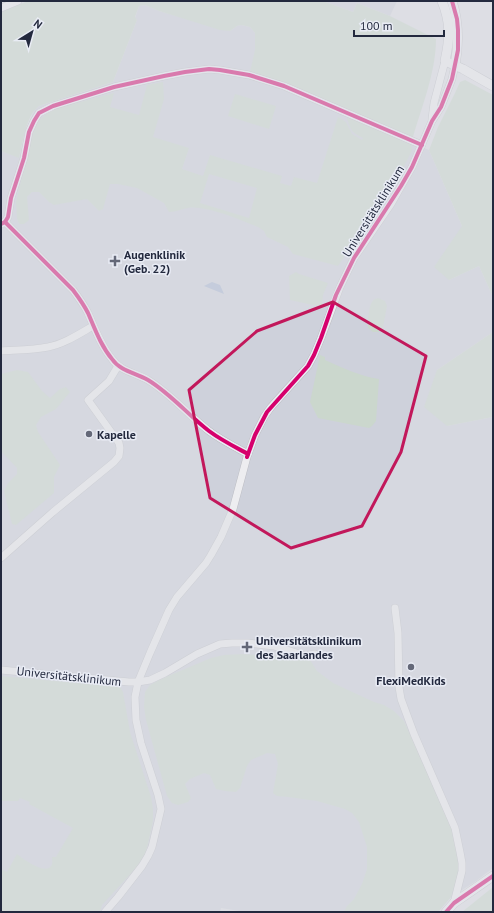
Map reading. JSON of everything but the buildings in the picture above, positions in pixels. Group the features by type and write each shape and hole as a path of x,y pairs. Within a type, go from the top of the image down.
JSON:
{"street":[{"path":"1,8 18,1"},
{"path":"432,121 434,103 449,42 448,18 442,1"},
{"path":"432,121 441,107 452,79 458,50 458,30 452,1"},
{"path":"445,61 493,86"},
{"path":"248,454 224,442 152,383 118,366 112,360 93,326 82,302 73,290 3,223 8,217 11,198 34,120 39,113 53,106 114,87 185,72 209,69 249,75 284,86 422,144"},
{"name":"Universitätsklinikum","path":"105,912 142,866 148,856 152,847 160,809 158,795 141,743 136,720 135,697 138,682 169,610 177,597 206,563 221,537 233,509 248,454 255,435 267,412 308,366 322,338 338,291 354,258 412,168 432,121"},
{"path":"1,351 49,347 78,335 93,326"},
{"path":"1,558 52,512 114,462 118,456 120,448 119,442 88,400 109,381 118,366"},
{"path":"395,608 398,633 400,699 455,828 460,852 462,871 454,903"},
{"name":"Universitätsklinikum","path":"1,670 138,682 150,680 197,654 220,644 248,643 274,646 306,656 315,654"},
{"path":"446,912 454,903 493,876"}],"highlighted area":[{"path":"333,302 426,356 401,452 362,526 291,548 210,498 189,390 257,331"}],"shaded area":[{"path":"28,1 323,1 353,12 357,3 390,16 436,39 434,64 413,137 320,98 250,72 255,50 255,33 250,27 241,25 230,31 220,30 159,11 145,5 139,6 135,17 137,20 113,82 39,106 28,122 19,158 1,151 1,12"},
{"path":"323,1 397,1 390,16 357,3 353,12"},
{"name":"Universitätsklinikum des Saarlandes","path":"145,5 159,11 230,31 241,25 250,27 255,33 255,50 320,98 413,137 411,143 429,150 462,226 449,280 479,266 493,297 493,332 437,370 447,426 493,417 493,868 451,897 438,912 245,912 221,908 220,912 1,912 1,151 19,157 27,127 33,113 39,106 113,82 137,20 135,18 139,6"},
{"path":"465,80 493,95 493,297 479,266 449,280 434,267 462,226 429,150 438,127 460,82"},
{"path":"163,82 164,99 153,137 189,148 182,169 203,176 210,155 282,176 280,183 291,186 294,177 317,183 338,117 346,122 352,134 362,140 363,138 350,128 347,119 348,116 411,143 412,150 399,177 338,266 293,254 288,247 267,237 264,231 258,227 233,217 213,211 195,208 169,212 164,203 137,188 118,184 110,184 103,209 99,211 87,199 54,205 39,192 32,192 27,197 29,220 24,224 19,224 16,202 32,134 39,120 57,108 114,93 110,107 139,115 147,85","holes":["209,174 257,188 249,218 200,203"]},
{"path":"235,94 276,106 269,129 228,116"},
{"path":"296,272 328,283 323,295 322,307 290,300 289,276"},
{"path":"378,298 385,301 387,306 383,327 378,332 373,332 368,328 368,315 372,302"},
{"path":"493,332 493,417 447,426 424,407 437,370"},
{"path":"320,355 325,357 325,360 345,369 379,379 376,421 372,426 369,428 318,418 310,402"},
{"path":"17,370 28,372 42,391 50,398 60,389 66,387 70,392 56,409 41,417 36,425 38,432 60,465 54,477 54,493 16,525 12,524 4,491 8,483 17,474 17,468 1,451 1,374"},
{"path":"243,654 310,660 317,671 333,683 374,702 384,705 394,711 404,721 453,830 460,864 451,897 438,912 344,912 347,906 354,899 362,884 367,869 367,847 359,822 352,813 345,809 317,801 277,796 273,793 278,764 275,754 267,753 251,760 247,766 240,788 236,792 216,789 210,775 204,773 190,779 185,784 191,798 188,802 178,805 172,803 167,796 146,720 144,707 145,692 150,685 161,679 211,658 224,655"},
{"path":"1,676 120,687 123,692 130,732 151,797 153,821 145,855 136,868 102,905 100,912 1,912 1,869 7,872 17,854 34,865 44,869 48,868 52,864 52,857 56,857 73,828 29,804 30,802 20,798 18,801 1,801"},
{"path":"493,887 493,912 462,912"}],"water":[{"path":"212,282 220,285 224,294 204,286"}],"cycle path":[{"path":"247,457 255,435 267,412 308,366 321,338 336,295 354,258 412,167 432,121 441,107 452,79 458,50 457,19 452,1"},
{"path":"1,224 5,222 8,217 11,198 24,158 29,132 39,113 53,106 114,87 185,72 209,69 249,75 284,86 422,145"},
{"path":"5,222 73,290 86,310 98,337 115,363 124,369 148,380 172,398 209,431 248,454"},
{"path":"446,912 454,903 493,876"}],"place":[{"name":"Augenklinik (Geb. 22)","path":"115,261"},
{"name":"Kapelle","path":"89,434"},
{"name":"Universitätsklinikum des Saarlandes","path":"247,647"},
{"name":"FlexiMedKids","path":"411,667"}]}
